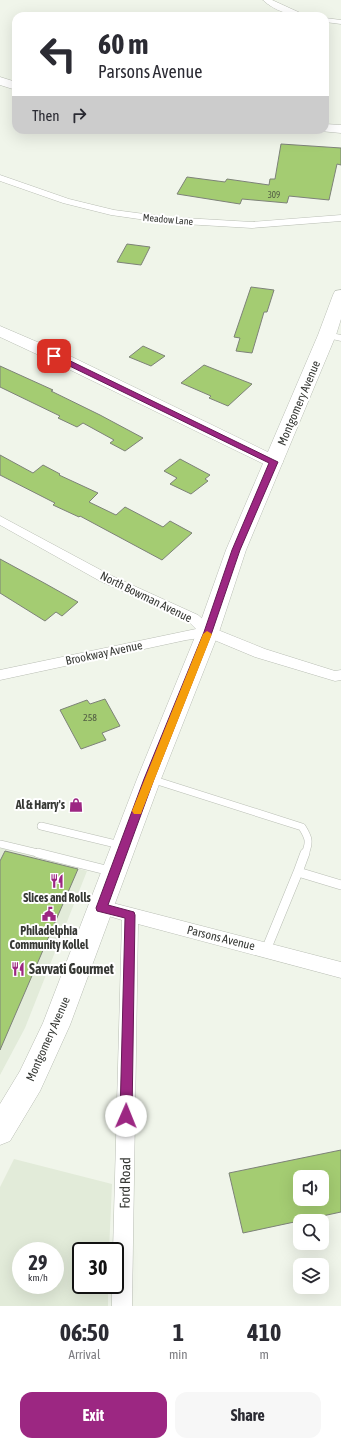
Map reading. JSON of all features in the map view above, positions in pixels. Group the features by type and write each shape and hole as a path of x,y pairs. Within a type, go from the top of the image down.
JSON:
{"main road":[{"name":"Montgomery Avenue","path":"0,1131 30,1081 44,1054 149,779 208,632 236,550 274,462 334,337 341,295"}],"street":[{"path":"268,0 277,6 293,12"},
{"path":"329,20 341,22"},
{"path":"0,81 12,85"},
{"path":"329,128 341,129"},
{"name":"Meadow Lane","path":"0,178 66,201 114,213 167,220 252,225 341,218"},
{"path":"0,331 64,360 274,462"},
{"name":"North Bowman Avenue","path":"0,520 105,578 193,618 208,632 260,653 335,676 341,675"},
{"name":"Brookway Avenue","path":"0,674 186,635 208,632"},
{"name":"Parsons Avenue","path":"101,908 341,970"},
{"name":"Ford Road","path":"122,1306 130,915"}],"lane":[{"path":"149,779 302,827 308,836 308,846 266,950"},
{"path":"41,826 124,846"},
{"path":"0,844 114,872"},
{"path":"298,872 341,885"}],"shaded area":[{"path":"0,846 87,871 25,1028 0,1075"},
{"path":"14,1159 112,1184 109,1242 72,1242 72,1294 108,1294 108,1306 0,1306 0,1187"}],"building":[{"path":"281,144 341,148 341,165 337,164 329,200 289,196 287,203 242,199 240,204 177,194 187,177 225,182 227,179 269,185 270,179 275,179"},
{"path":"127,244 150,247 141,265 117,262"},
{"path":"251,287 274,290 267,312 264,312 252,353 236,351 240,338 234,337"},
{"path":"143,346 165,356 151,366 129,357"},
{"path":"204,365 252,384 228,406 209,398 211,396 181,383"},
{"path":"0,366 53,390 51,391 143,438 125,451 110,443 114,440 83,423 77,427 58,418 60,416 0,387"},
{"path":"0,455 33,473 43,465 60,474 59,475 98,493 89,502 116,515 125,507 163,527 170,521 192,533 162,560 80,516 79,517 53,505 55,503 0,475"},
{"path":"180,459 210,475 205,479 208,481 191,494 170,484 177,478 164,471"},
{"path":"0,559 78,602 62,616 56,612 45,621 0,593"},
{"path":"105,699 120,726 102,733 106,740 81,749 60,710 87,700 90,704"},
{"path":"5,851 78,869 0,1050 0,861"},
{"path":"341,1150 341,1212 329,1215 293,1214 293,1222 243,1233 229,1173"}],"slow traffic":[{"path":"137,811 207,634"}],"place":[{"name":"Al & Harry's","path":"76,805"},
{"name":"Slices and Rolls","path":"57,881"},
{"name":"Philadelphia Community Kollel","path":"49,914"},
{"name":"Savvati Gourmet","path":"18,969"}],"route":[{"path":"54,356 274,462 236,550 208,632 149,779 101,908 130,915 126,1116"}]}
